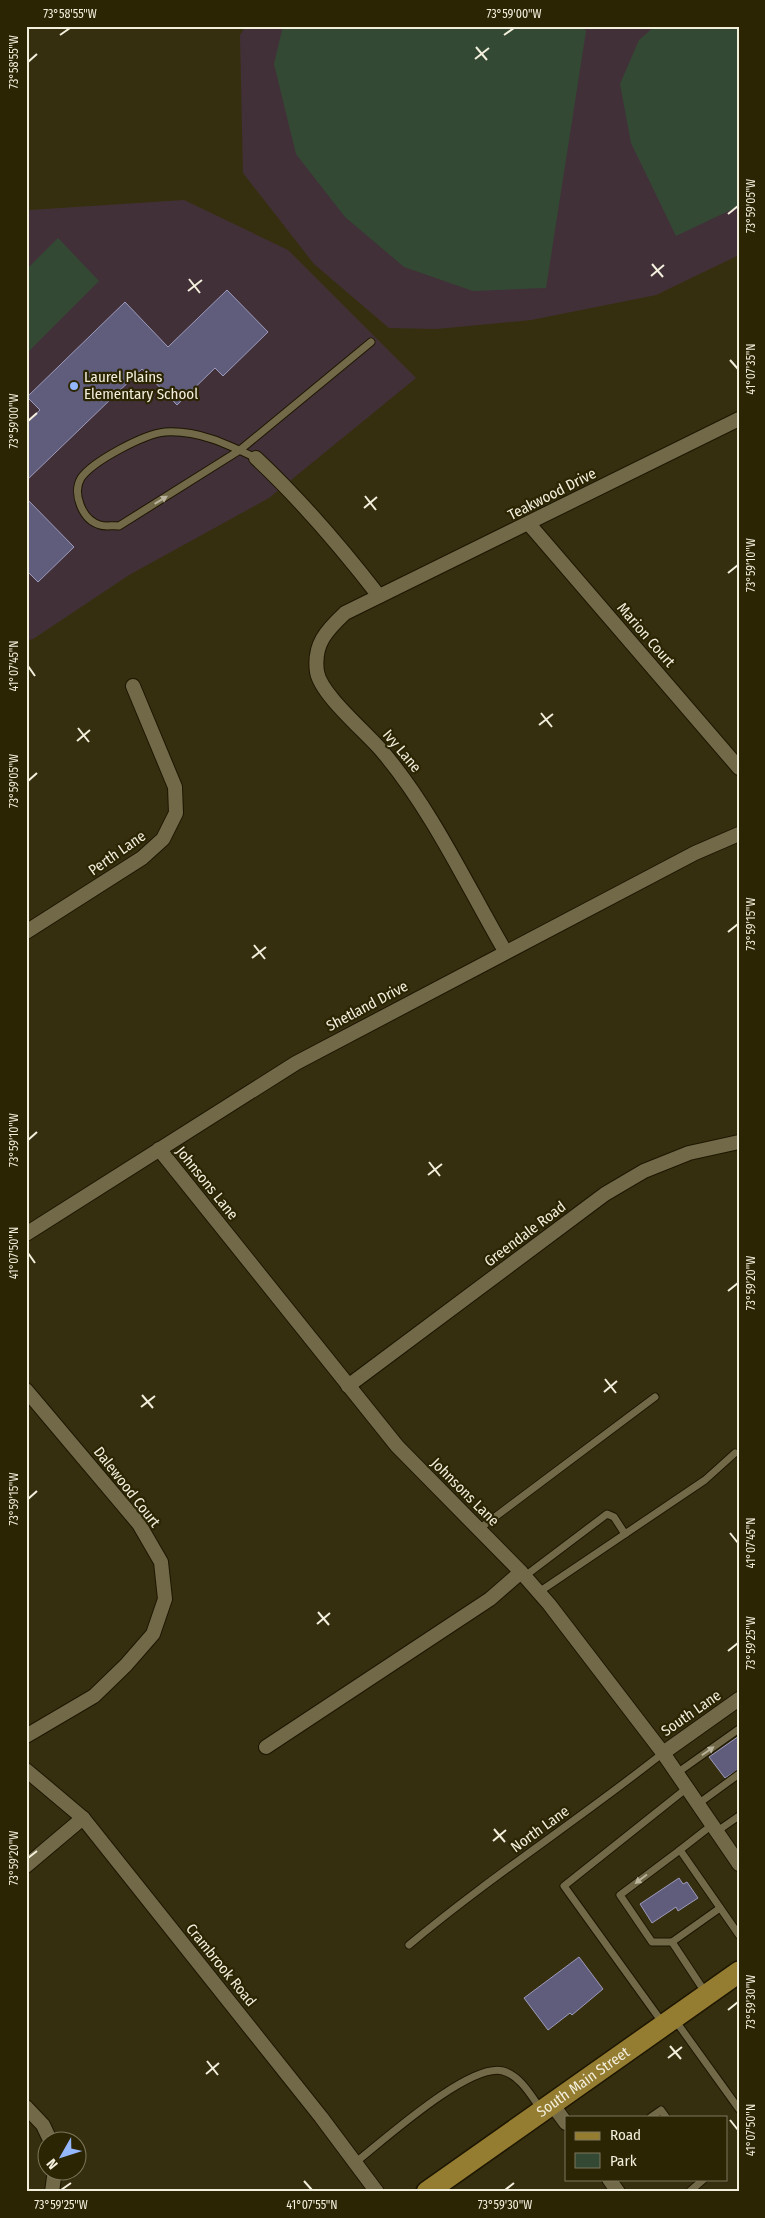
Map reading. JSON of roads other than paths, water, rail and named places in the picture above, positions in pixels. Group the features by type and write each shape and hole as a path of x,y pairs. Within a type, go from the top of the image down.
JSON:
{"main road":[{"name":"South Main Street","path":"427,2192 739,1972"}],"street":[{"name":"Teakwood Drive","path":"379,596 529,524 739,419"},
{"path":"256,458 291,490 326,529 379,596"},
{"name":"Marion Court","path":"529,524 739,768"},
{"name":"Ivy Lane","path":"379,596 345,613 324,633 317,653 317,673 329,695 381,750 412,788 505,951"},
{"name":"Perth Lane","path":"26,932 142,858 163,839 176,813 175,788 133,686"},
{"name":"Shetland Drive","path":"26,1234 296,1063 505,951 695,853 739,834"},
{"name":"Greendale Road","path":"348,1386 605,1194 653,1167 689,1153 739,1142"},
{"name":"Johnsons Lane","path":"160,1149 397,1446 539,1592 663,1753 739,1864"},
{"name":"Dalewood Court","path":"26,1390 139,1524 161,1562 165,1599 153,1634 126,1665 94,1696 26,1736"},
{"path":"266,1747 490,1599 523,1574"},
{"name":"South Lane","path":"663,1753 739,1699"},
{"name":"Crambrook Road","path":"26,1770 83,1818 356,2162 377,2192"},
{"path":"26,1866 83,1818"},
{"path":"26,2107 45,2130"},
{"path":"547,2107 565,2122"},
{"path":"610,2180 618,2192"}],"lane":[{"path":"256,458 240,450 219,440 184,432 163,432 142,439 91,466 81,478 77,490 81,508 89,519 100,525 119,526 240,450 371,342"},
{"path":"479,1529 655,1397"},
{"path":"539,1592 704,1480 735,1453"},
{"path":"523,1574 607,1514 614,1517 625,1534"},
{"path":"677,1773 739,1729"},
{"name":"North Lane","path":"409,1946 455,1907 615,1791 663,1753"},
{"path":"698,1804 739,1774"},
{"path":"687,1788 564,1886 668,2021 739,2109"},
{"path":"720,1908 672,1942 652,1942 620,1895 680,1850 739,1816"},
{"path":"680,1850 739,1935"},
{"path":"672,1942 707,1994"},
{"path":"356,2162 445,2092 476,2074 494,2069 514,2076 547,2107"},
{"path":"652,2116 661,2110 665,2116"},
{"path":"689,2192 703,2180"}],"place":[{"name":"Laurel Plains Elementary School","path":"74,386"}]}
